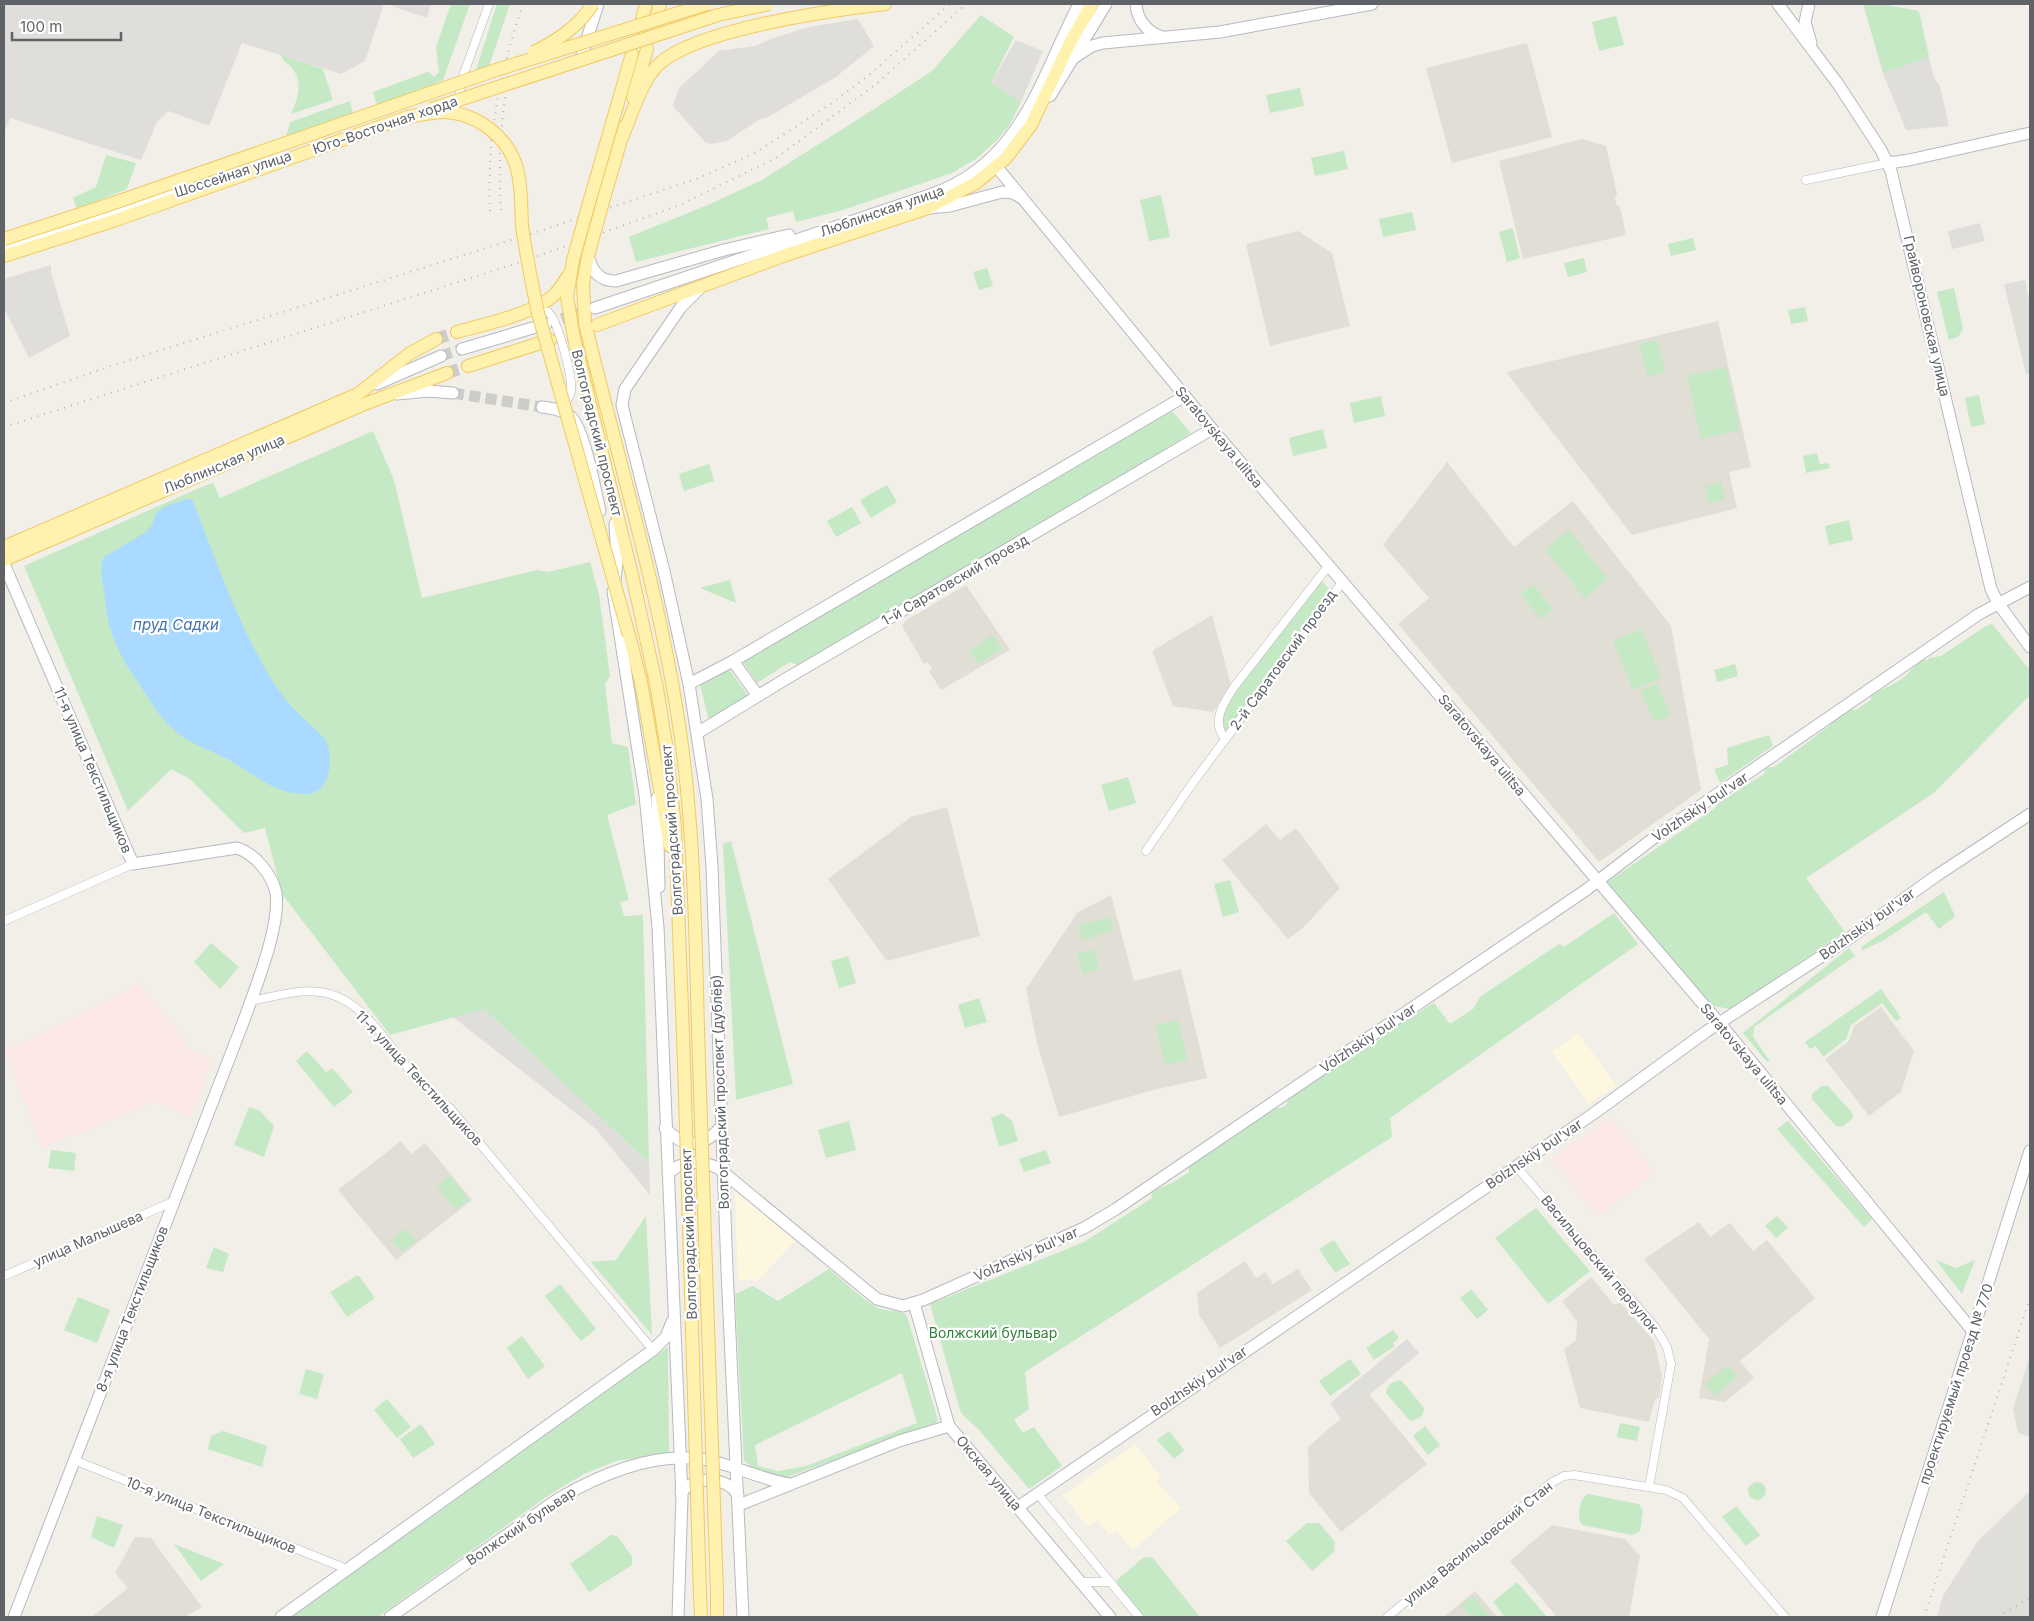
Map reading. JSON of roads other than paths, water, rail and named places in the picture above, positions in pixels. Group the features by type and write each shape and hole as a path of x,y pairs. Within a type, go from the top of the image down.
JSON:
{"main road":[{"path":"496,70 561,37 584,18 593,4"},
{"path":"582,58 598,4"},
{"name":"Волгоградский проспект","path":"646,4 573,260 568,297 572,330 611,488 663,719 674,808 684,1062 700,1617"},
{"name":"Волгоградский проспект","path":"660,4 588,256 583,292 585,323 665,647 682,743 690,828 717,1617"},
{"path":"513,80 683,27 697,16 702,4"},
{"name":"Юго-Восточная хорда","path":"4,239 108,205 496,70 707,4"},
{"name":"Юго-Восточная хорда","path":"4,256 113,221 407,117 718,16 769,4"},
{"path":"622,134 652,72 672,55 711,39 796,17 885,4"},
{"name":"Люблинская улица","path":"595,308 949,188 994,164 1024,119 1080,4"},
{"name":"Люблинская улица","path":"597,325 845,234 925,209 964,191 1014,148 1039,109 1067,49 1092,4"},
{"path":"1039,109 1048,99 1106,4"},
{"path":"1136,4 1140,19 1147,28 1156,35 1171,38"},
{"path":"1072,58 1092,46 1103,43 1171,38 1291,20 1372,4"},
{"path":"1778,4 1812,47"},
{"path":"1809,4 1805,22 1812,47"},
{"name":"Грайвороновская улица","path":"1812,47 1888,162 1911,248 1991,589 1998,603"},
{"name":"Шоссейная улица","path":"4,246 257,166 489,88"},
{"path":"407,117 440,112 465,115 476,120 499,136 514,159 520,185 522,226 538,312 641,682 655,769 678,888"},
{"path":"1888,162 1909,160 2030,133"},
{"name":"Saratovskaya ulitsa","path":"994,164 1212,430 1719,1024 1972,1330"},
{"path":"925,209 950,206 1002,192 1013,193 1023,200"},
{"path":"588,256 593,271 598,276 616,281 724,250 828,229"},
{"path":"457,332 528,309 555,294 570,274"},
{"name":"Волгоградский проспект (дублёр)","path":"704,285 681,307 626,389 622,400 623,412 664,572 690,684 699,732 707,800 712,867 721,1127 743,1617"},
{"path":"462,349 546,324"},
{"path":"363,391 409,354 436,339"},
{"path":"468,366 550,340"},
{"name":"Люблинская улица","path":"4,547 363,391 398,373 441,356"},
{"name":"Люблинская улица","path":"4,560 386,395 447,373"},
{"path":"386,395 429,391 453,393"},
{"path":"690,684 733,661 1185,396"},
{"path":"545,407 570,416 581,435 610,551 613,597 645,795 658,927 665,1128 682,1493 678,1617"},
{"name":"1-й Саратовский проезд","path":"699,732 1212,430"},
{"name":"Волгоградский проспект (дублёр)","path":"621,466 664,572"},
{"path":"611,488 616,535 613,597"},
{"name":"11-я улица Текстильщиков","path":"4,564 133,864 237,848 249,854 265,871 274,887 276,903 265,956 251,1001"},
{"name":"Volzhskiy bul'var","path":"724,1171 877,1299 898,1306 914,1304 1069,1235 1110,1213 1597,881 1655,837 1998,603 2030,587"},
{"path":"1998,603 2030,647"},
{"path":"733,661 758,696"},
{"path":"655,769 660,872 658,927"},
{"name":"Bolzhskiy bul'var","path":"1037,1493 1516,1166 1719,1024 2030,814"},
{"name":"8-я улица Текстильщиков","path":"14,1617 172,1202 251,1001"},
{"path":"665,1128 679,1140 692,1143 706,1140 721,1127"},
{"name":"проектируемый проезд № 770","path":"1882,1617 2030,1151"},
{"path":"668,1172 682,1164 698,1162 724,1171"},
{"name":"Окская улица","path":"914,1304 950,1426 1110,1617"},
{"path":"281,1617 653,1350 670,1330 674,1310"},
{"path":"682,1493 691,1483 705,1480 727,1483 738,1500 789,1484 899,1441 950,1426"},
{"name":"Волжский бульвар","path":"390,1617 527,1520 583,1484 620,1470 658,1460 680,1458 708,1461 789,1484"},
{"path":"1018,1506 1037,1493"}],"street":[{"path":"459,98 463,76 489,4"},
{"path":"1806,180 1888,162"},
{"path":"528,309 542,310 554,319 570,382 571,394 568,399 558,406 545,407"},
{"name":"2-й Саратовский проезд","path":"1225,739 1218,730 1219,716 1223,705 1239,680 1328,565"},
{"name":"2-й Саратовский проезд","path":"1146,851 1225,739 1343,582"},
{"path":"4,921 133,864"},
{"name":"11-я улица Текстильщиков","path":"251,1001 308,992 320,992 338,997 365,1016 434,1098 450,1108 653,1350"},
{"name":"Васильцовский переулок","path":"1516,1166 1655,1327 1667,1347 1670,1358 1670,1372 1649,1487"},
{"name":"улица Малышева","path":"4,1276 172,1202"},
{"name":"10-я улица Текстильщиков","path":"74,1460 347,1569"},
{"name":"улица Васильцовский Стан","path":"1387,1617 1556,1480 1564,1476 1580,1476 1673,1492 1688,1503 1785,1617"},
{"path":"1037,1493 1139,1617"},
{"path":"1081,1582 1110,1582"}],"water":[{"name":"пруд Садки","path":"186,499 192,500 194,504 232,601 267,672 290,704 325,739 328,746 329,772 326,781 315,792 306,794 295,793 276,788 231,761 180,735 168,724 153,705 116,644 106,610 101,573 104,557 146,532 152,525 156,513 164,507"}],"tunnel":[{"path":"546,324 579,313"},
{"path":"436,339 457,332"},
{"path":"441,356 462,349"},
{"path":"447,373 468,366"},
{"path":"453,393 542,407"}],"railway":[{"path":"490,211 491,157 496,106 507,56 523,4"},
{"path":"4,403 111,366 540,231 699,178 755,153 832,103 869,75 950,4"},
{"path":"4,427 524,261 680,205 776,158 875,85 966,4"},
{"path":"501,210 501,139 504,103 511,68"},
{"path":"1924,1617 2030,1298"},
{"path":"1998,1617 2030,1598"}]}
